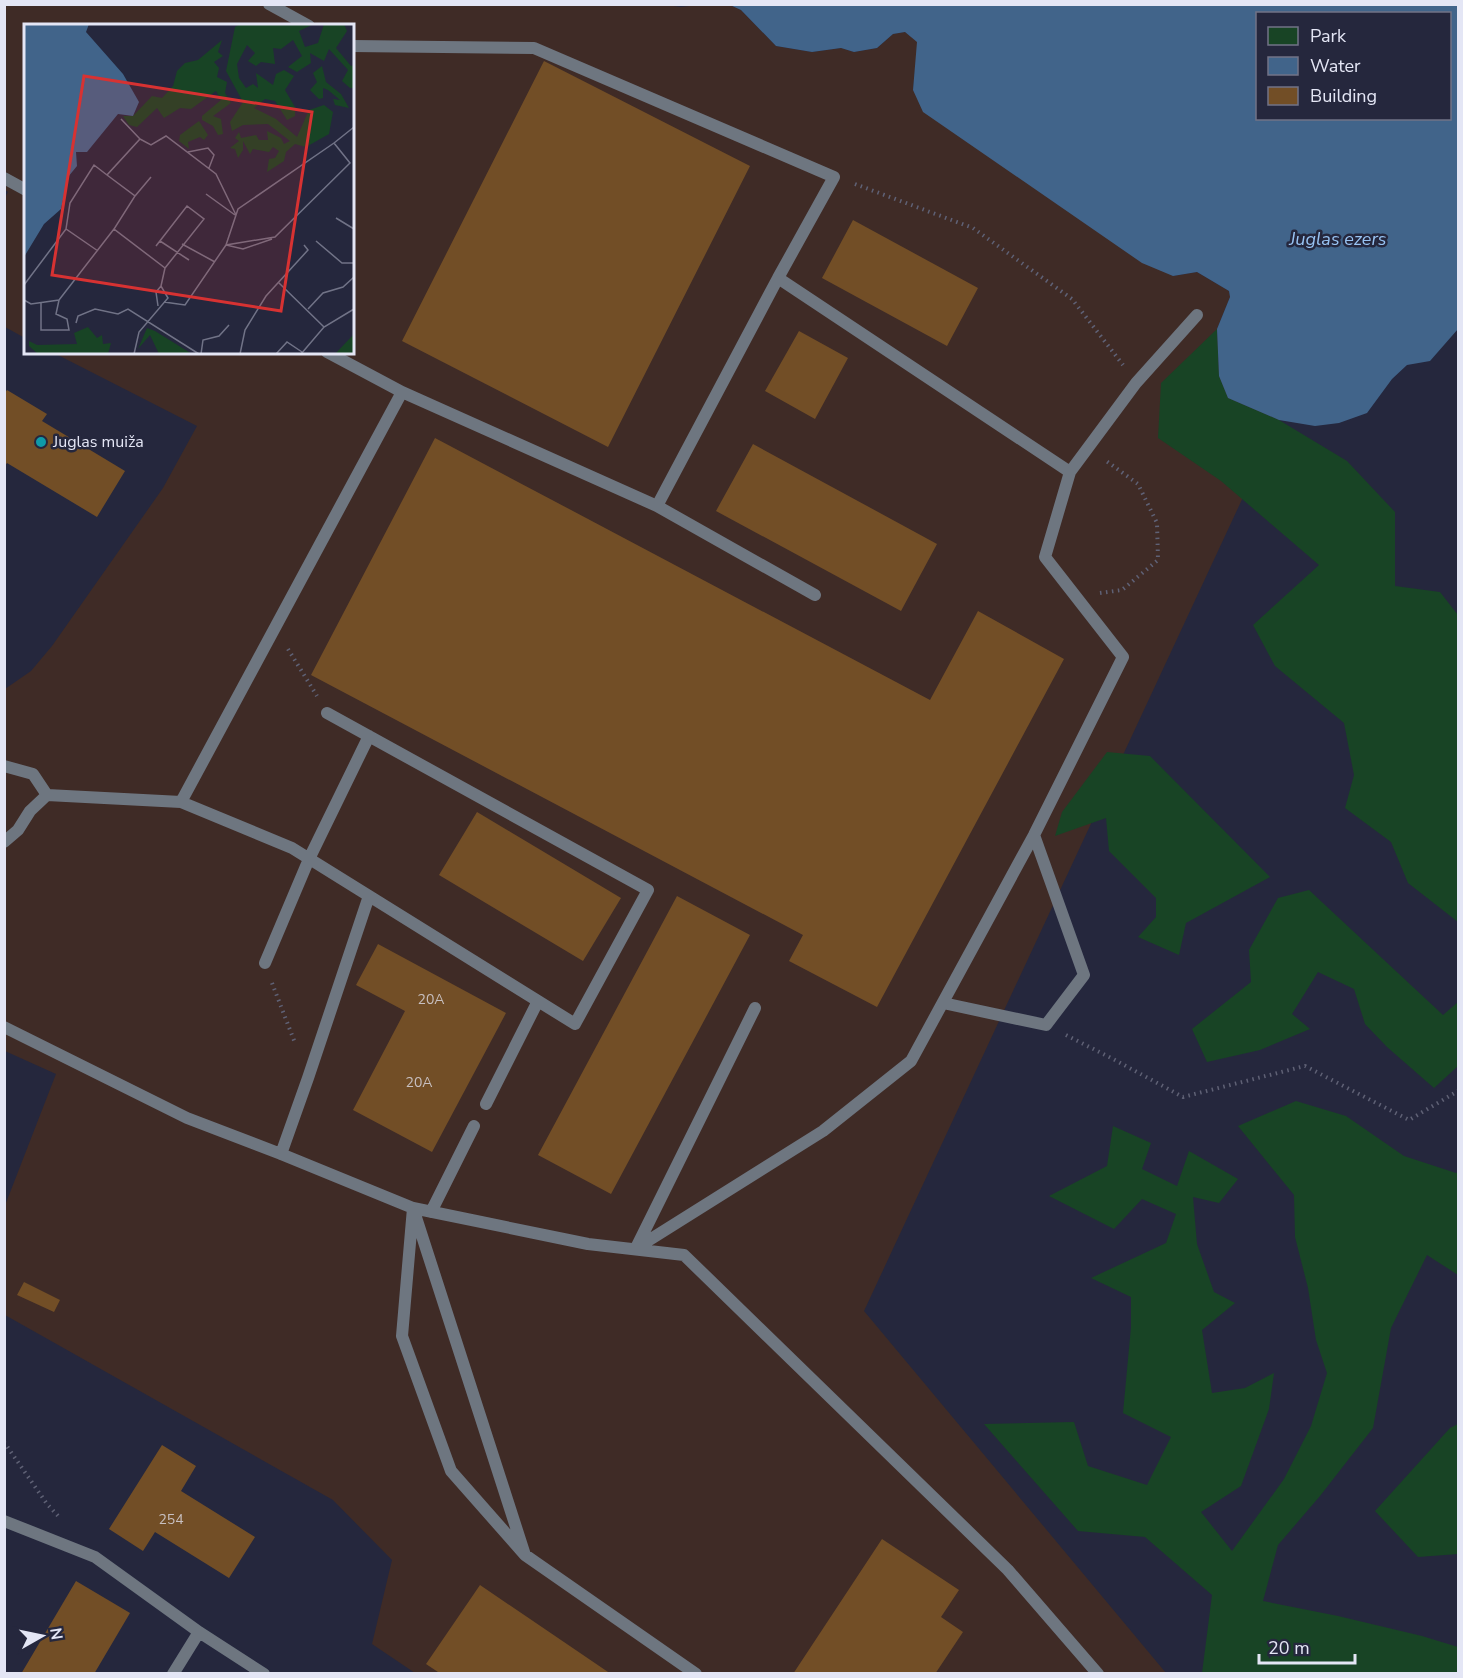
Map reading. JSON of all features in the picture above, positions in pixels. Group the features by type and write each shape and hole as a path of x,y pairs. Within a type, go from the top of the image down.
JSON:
{"lane":[{"path":"269,4 305,24"},
{"path":"354,46 534,48 834,177 657,506"},
{"path":"4,178 24,189"},
{"path":"778,278 1070,472"},
{"path":"635,1249 823,1131 911,1061 1034,835 1122,657 1045,557 1070,472 1136,383 1197,315"},
{"path":"331,354 402,392 657,506 814,595"},
{"path":"181,802 402,392"},
{"path":"4,842 18,830 30,811 47,795 181,802 292,848 574,1024 648,890 327,713"},
{"path":"265,963 309,859 369,736"},
{"path":"4,766 33,774 47,795"},
{"path":"943,1003 1046,1025 1084,975 1034,835"},
{"path":"281,1154 369,896"},
{"path":"486,1104 538,1001"},
{"path":"635,1249 755,1008"},
{"path":"4,1027 187,1118 412,1208 588,1244 684,1255 1008,1570 1098,1674"},
{"path":"431,1212 474,1126"},
{"path":"412,1208 525,1555"},
{"path":"412,1208 402,1335 452,1471 525,1555 696,1674"},
{"path":"4,1521 94,1557 199,1632 264,1674"},
{"path":"172,1674 199,1632"}],"path":[{"path":"834,177 974,228 1072,299 1136,383"},
{"path":"1075,596 1122,590 1158,560 1157,523 1138,484 1088,448"},
{"path":"275,627 327,713"},
{"path":"265,963 308,1078"},
{"path":"1046,1025 1183,1097 1305,1066 1409,1120 1458,1091"},
{"path":"4,1442 47,1504 63,1522"}],"shaded area":[{"path":"658,4 681,7 730,5 741,10 776,46 812,52 841,48 854,52 877,48 893,34 905,32 918,42 913,90 1173,276 1197,272 1229,291 1230,297 1217,329 1219,376 1228,398 1279,420 864,1311 1166,1673 415,1673 372,1644 392,1560 333,1500 5,1315 4,1208 56,1074 5,1051 5,689 31,671 52,646 163,488 197,426 56,354 354,354 354,24 24,24 24,337 5,327 4,199 8,192 4,189 5,5"}],"green space":[{"path":"1217,329 1219,376 1228,398 1279,420 1347,461 1395,512 1395,586 1440,592 1458,615 1458,922 1408,883 1391,842 1345,808 1354,775 1344,723 1275,666 1253,625 1319,565 1221,481 1158,438 1161,383"},
{"path":"1107,752 1150,756 1270,877 1186,923 1179,955 1138,937 1156,917 1156,898 1109,851 1106,818 1055,836 1062,812"},
{"path":"1309,890 1443,1015 1458,1002 1458,1066 1434,1088 1387,1047 1365,1024 1354,989 1318,972 1292,1014 1310,1029 1260,1050 1207,1062 1192,1029 1251,982 1249,950 1278,898"},
{"path":"1296,1101 1346,1116 1404,1156 1458,1172 1458,1275 1427,1255 1391,1328 1373,1428 1278,1545 1263,1601 1338,1616 1458,1647 1458,1673 1202,1673 1212,1595 1145,1537 1078,1531 984,1424 1074,1422 1088,1466 1147,1485 1171,1437 1123,1413 1131,1327 1131,1297 1091,1278 1166,1243 1176,1214 1142,1199 1114,1229 1049,1196 1107,1166 1113,1126 1151,1143 1142,1169 1177,1186 1189,1151 1238,1179 1219,1203 1193,1197 1197,1244 1214,1292 1235,1303 1202,1330 1212,1393 1245,1388 1274,1373 1269,1409 1241,1486 1201,1512 1232,1551 1284,1479 1311,1426 1327,1373 1316,1340 1308,1288 1295,1237 1294,1195 1238,1126"},
{"path":"1458,1424 1458,1554 1418,1557 1375,1511 1450,1428"}],"water":[{"name":"Juglas ezers","path":"730,5 1458,5 1458,329 1430,361 1407,365 1392,379 1367,413 1339,423 1315,426 1279,420 1228,398 1219,376 1217,329 1230,297 1229,291 1197,272 1173,276 1142,263 923,112 913,90 917,42 905,32 893,34 877,48 854,52 841,48 812,52 776,46 741,10"}],"building":[{"path":"544,61 750,166 608,447 402,341"},
{"path":"853,220 978,288 947,346 822,278"},
{"path":"799,331 848,358 815,419 765,391"},
{"name":"Juglas muiža","path":"7,390 47,414 42,421 125,471 97,517 7,463 4,467 4,394"},
{"path":"435,438 930,700 978,611 1064,659 877,1007 789,961 803,935 311,675"},
{"path":"753,444 937,544 901,611 716,511"},
{"path":"477,812 621,898 583,961 439,875"},
{"path":"677,896 750,935 611,1194 538,1155"},
{"path":"378,944 506,1013 432,1152 353,1110 405,1011 356,985"},
{"path":"24,1282 60,1300 54,1312 17,1295"},
{"path":"162,1445 196,1466 181,1491 255,1537 229,1578 155,1532 143,1551 109,1529"},
{"path":"882,1539 959,1590 941,1617 963,1632 935,1674 793,1674"},
{"path":"76,1581 130,1613 94,1674 21,1674"},
{"path":"480,1585 611,1674 441,1674 426,1664"}],"place":[{"name":"Juglas muiža","path":"41,442"}]}
